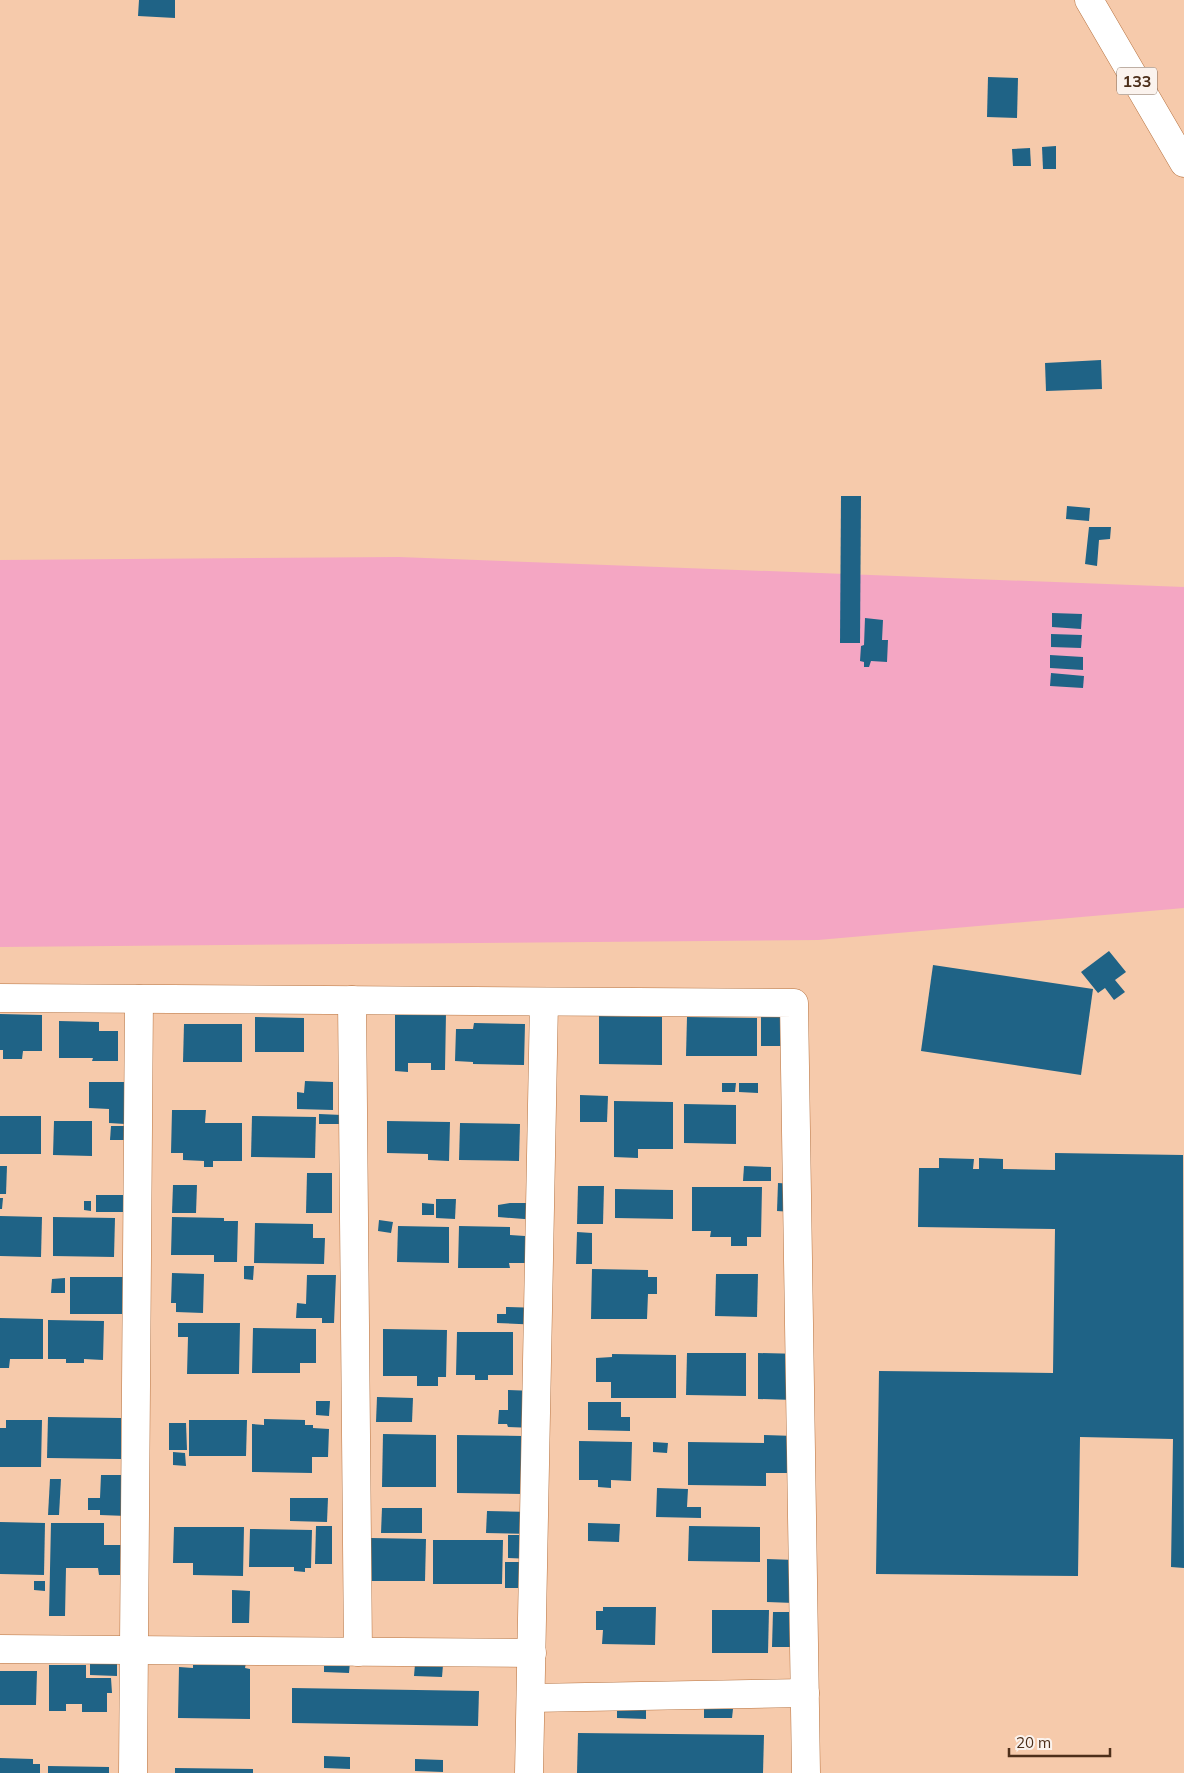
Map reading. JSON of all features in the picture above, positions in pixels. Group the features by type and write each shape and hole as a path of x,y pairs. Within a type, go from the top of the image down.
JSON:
{"street":[{"name":"133","path":"1089,0 1184,163"},
{"path":"0,998 794,1003 806,1773"},
{"path":"132,1773 139,999"},
{"path":"352,1000 358,1652"},
{"path":"529,1773 544,1002"},
{"path":"0,1649 532,1653"},
{"path":"531,1698 805,1693"}],"shaded area":[{"path":"399,557 1184,587 1184,908 818,940 0,947 0,560"}],"building":[{"path":"139,0 175,0 175,18 138,16"},
{"path":"988,77 1018,78 1017,118 987,117"},
{"path":"1056,146 1056,169 1043,169 1042,147"},
{"path":"1030,148 1031,166 1013,166 1012,149"},
{"path":"1101,360 1102,389 1046,391 1045,363"},
{"path":"841,496 861,496 860,643 840,643"},
{"path":"1067,506 1090,508 1089,521 1066,519"},
{"path":"1089,527 1111,527 1110,539 1099,540 1097,566 1085,564"},
{"path":"1052,613 1082,614 1081,629 1052,627"},
{"path":"865,618 883,620 882,640 888,640 887,662 871,661 869,667 864,667 864,662 860,661 861,646 864,645"},
{"path":"1051,634 1082,635 1081,648 1051,647"},
{"path":"1050,655 1083,657 1083,670 1050,668"},
{"path":"1051,673 1084,676 1083,688 1050,686"},
{"path":"1109,951 1126,972 1115,980 1125,992 1114,1000 1105,988 1098,993 1081,972"},
{"path":"933,965 1093,989 1081,1075 921,1051"},
{"path":"395,1013 446,1013 445,1070 431,1070 431,1063 408,1063 408,1072 395,1071"},
{"path":"0,1014 42,1015 42,1051 23,1051 22,1059 3,1059 3,1050 0,1050"},
{"path":"599,1016 662,1017 662,1065 599,1064"},
{"path":"761,1016 780,1017 786,1046 761,1046"},
{"path":"255,1017 304,1018 304,1052 255,1052"},
{"path":"687,1017 757,1018 757,1056 686,1056"},
{"path":"59,1021 99,1022 99,1031 118,1031 118,1061 92,1061 93,1058 59,1058"},
{"path":"474,1023 525,1024 524,1065 473,1064 473,1062 455,1061 456,1029 473,1029"},
{"path":"184,1024 242,1024 242,1062 183,1062"},
{"path":"305,1081 333,1082 333,1110 297,1109 297,1092 304,1093"},
{"path":"89,1082 125,1082 125,1124 109,1123 109,1109 89,1108"},
{"path":"722,1083 736,1083 735,1092 722,1092"},
{"path":"739,1083 758,1083 758,1093 739,1092"},
{"path":"580,1095 608,1096 607,1122 580,1122"},
{"path":"614,1101 673,1102 673,1149 638,1149 638,1158 614,1157"},
{"path":"684,1104 736,1105 736,1144 684,1143"},
{"path":"172,1110 206,1110 205,1123 242,1123 242,1161 213,1161 213,1167 204,1167 204,1161 183,1160 183,1153 171,1153"},
{"path":"319,1114 342,1115 342,1124 319,1124"},
{"path":"0,1116 41,1116 41,1154 0,1154"},
{"path":"252,1116 316,1117 315,1158 251,1157"},
{"path":"54,1121 92,1121 92,1156 53,1155"},
{"path":"387,1121 450,1122 449,1161 428,1160 428,1154 387,1153"},
{"path":"460,1123 520,1124 519,1161 459,1160"},
{"path":"111,1126 133,1126 133,1140 110,1140"},
{"path":"1055,1153 1183,1155 1184,1568 1171,1567 1173,1439 1080,1437 1078,1576 876,1574 879,1371 1053,1373 1055,1229 918,1227 919,1168 939,1168 939,1158 974,1159 973,1169 979,1169 979,1158 1003,1159 1003,1169 1055,1170"},
{"path":"0,1166 7,1166 6,1194 0,1194"},
{"path":"744,1166 771,1167 771,1181 743,1181"},
{"path":"307,1173 332,1173 332,1213 306,1213"},
{"path":"778,1183 793,1184 793,1212 777,1211"},
{"path":"173,1185 197,1185 196,1213 172,1213"},
{"path":"578,1186 604,1186 603,1224 577,1224"},
{"path":"692,1187 762,1187 761,1237 747,1237 747,1246 731,1246 731,1237 710,1237 711,1231 692,1231"},
{"path":"615,1189 673,1190 673,1219 615,1218"},
{"path":"96,1195 126,1195 126,1212 96,1212"},
{"path":"0,1198 3,1198 2,1209 0,1209"},
{"path":"436,1199 456,1199 455,1219 436,1218"},
{"path":"84,1201 91,1201 91,1211 84,1210"},
{"path":"422,1203 434,1204 434,1215 422,1215"},
{"path":"537,1203 537,1220 498,1217 498,1205"},
{"path":"0,1216 42,1217 41,1257 0,1256"},
{"path":"53,1217 115,1218 114,1257 53,1256"},
{"path":"172,1217 224,1218 224,1221 238,1221 237,1262 214,1262 214,1255 171,1255"},
{"path":"379,1220 393,1222 391,1233 378,1231"},
{"path":"255,1223 313,1224 313,1238 325,1238 324,1264 254,1263"},
{"path":"398,1226 449,1227 449,1263 397,1262"},
{"path":"459,1226 510,1227 510,1235 525,1236 525,1263 509,1263 510,1268 458,1268"},
{"path":"577,1232 592,1233 592,1264 576,1264"},
{"path":"244,1266 254,1266 253,1280 244,1279"},
{"path":"592,1269 648,1270 648,1277 657,1277 657,1294 648,1294 647,1319 591,1319"},
{"path":"172,1273 204,1274 203,1313 176,1312 176,1303 171,1303"},
{"path":"716,1274 758,1274 757,1317 715,1316"},
{"path":"307,1275 336,1275 334,1323 322,1323 322,1318 296,1318 297,1303 306,1304"},
{"path":"70,1277 127,1277 127,1314 70,1314"},
{"path":"65,1278 65,1293 51,1293 52,1279"},
{"path":"506,1307 541,1308 541,1325 497,1323 497,1314 506,1314"},
{"path":"0,1318 43,1319 43,1359 10,1359 9,1368 0,1368"},
{"path":"48,1320 104,1321 103,1360 84,1359 84,1363 66,1363 66,1359 48,1359"},
{"path":"178,1323 240,1323 239,1374 187,1374 188,1337 178,1337"},
{"path":"253,1328 316,1329 316,1363 300,1363 300,1373 252,1373"},
{"path":"383,1329 447,1330 446,1377 438,1377 438,1386 417,1386 417,1376 383,1376"},
{"path":"457,1332 513,1332 513,1375 488,1375 488,1380 475,1380 475,1375 456,1375"},
{"path":"687,1353 746,1353 746,1396 686,1395"},
{"path":"758,1353 802,1354 794,1400 758,1399"},
{"path":"612,1354 676,1355 676,1398 611,1398 611,1382 596,1382 596,1358 612,1357"},
{"path":"508,1390 535,1391 534,1428 508,1427 507,1424 498,1424 499,1410 508,1410"},
{"path":"377,1397 413,1398 412,1422 376,1422"},
{"path":"316,1401 330,1401 329,1416 316,1415"},
{"path":"588,1402 621,1402 621,1417 630,1417 630,1431 588,1430"},
{"path":"48,1417 121,1418 121,1459 47,1458"},
{"path":"264,1419 305,1420 305,1425 313,1425 313,1428 329,1429 328,1457 312,1457 312,1473 252,1472 252,1424 264,1425"},
{"path":"6,1420 42,1420 41,1467 0,1467 0,1428 6,1428"},
{"path":"189,1420 247,1420 246,1456 189,1456"},
{"path":"169,1423 186,1423 187,1450 169,1450"},
{"path":"383,1434 436,1435 436,1487 382,1487"},
{"path":"457,1435 523,1436 523,1494 457,1493"},
{"path":"764,1435 795,1436 794,1473 766,1473 766,1486 688,1485 688,1442 764,1443"},
{"path":"579,1441 632,1442 631,1481 611,1480 611,1488 598,1487 598,1480 579,1480"},
{"path":"653,1442 668,1443 667,1453 653,1452"},
{"path":"173,1452 185,1453 186,1466 173,1465"},
{"path":"101,1475 128,1475 127,1516 100,1515 100,1510 88,1510 88,1498 100,1498"},
{"path":"50,1479 61,1479 59,1515 48,1515"},
{"path":"657,1488 688,1489 687,1507 701,1507 701,1518 656,1517"},
{"path":"290,1498 328,1498 327,1522 290,1521"},
{"path":"382,1508 422,1508 422,1533 381,1533"},
{"path":"487,1511 534,1512 533,1534 486,1533"},
{"path":"0,1522 45,1523 44,1575 0,1574"},
{"path":"51,1523 104,1523 104,1545 121,1545 121,1575 99,1575 98,1568 66,1568 65,1616 49,1616"},
{"path":"588,1523 620,1524 619,1542 588,1541"},
{"path":"316,1526 332,1526 332,1564 315,1564"},
{"path":"689,1526 760,1527 760,1562 688,1561"},
{"path":"174,1527 244,1527 243,1576 193,1575 193,1563 173,1563"},
{"path":"250,1529 312,1530 311,1568 305,1568 305,1572 294,1571 294,1567 249,1567"},
{"path":"508,1535 533,1535 533,1559 508,1558"},
{"path":"371,1538 426,1539 425,1581 371,1581"},
{"path":"433,1540 503,1540 502,1584 433,1584"},
{"path":"767,1559 795,1560 794,1603 767,1602"},
{"path":"505,1562 531,1562 531,1588 505,1588"},
{"path":"34,1581 45,1581 45,1591 34,1590"},
{"path":"232,1590 250,1591 249,1623 232,1623"},
{"path":"603,1607 656,1607 655,1645 602,1644 603,1630 596,1630 596,1611 603,1611"},
{"path":"712,1610 769,1610 768,1653 712,1653"},
{"path":"773,1612 796,1612 796,1647 772,1647"},
{"path":"324,1661 350,1662 349,1673 324,1672"},
{"path":"193,1662 246,1663 245,1668 250,1669 250,1719 178,1718 179,1667 193,1668"},
{"path":"90,1664 117,1664 117,1676 90,1675"},
{"path":"415,1664 443,1665 442,1677 414,1676"},
{"path":"49,1665 86,1665 86,1678 111,1678 112,1693 107,1693 107,1712 82,1712 82,1704 66,1704 66,1711 49,1711"},
{"path":"0,1671 37,1671 36,1705 0,1705"},
{"path":"292,1688 479,1691 478,1726 292,1723"},
{"path":"617,1708 646,1709 646,1719 617,1718"},
{"path":"704,1708 733,1709 732,1718 704,1718"},
{"path":"578,1733 764,1735 763,1773 577,1773"},
{"path":"324,1756 350,1757 350,1769 324,1768"},
{"path":"0,1758 33,1759 33,1764 40,1764 40,1773 0,1773"},
{"path":"415,1759 443,1760 443,1772 415,1771"},
{"path":"48,1766 109,1767 109,1773 48,1773"},
{"path":"175,1768 253,1769 253,1773 175,1773"}]}
